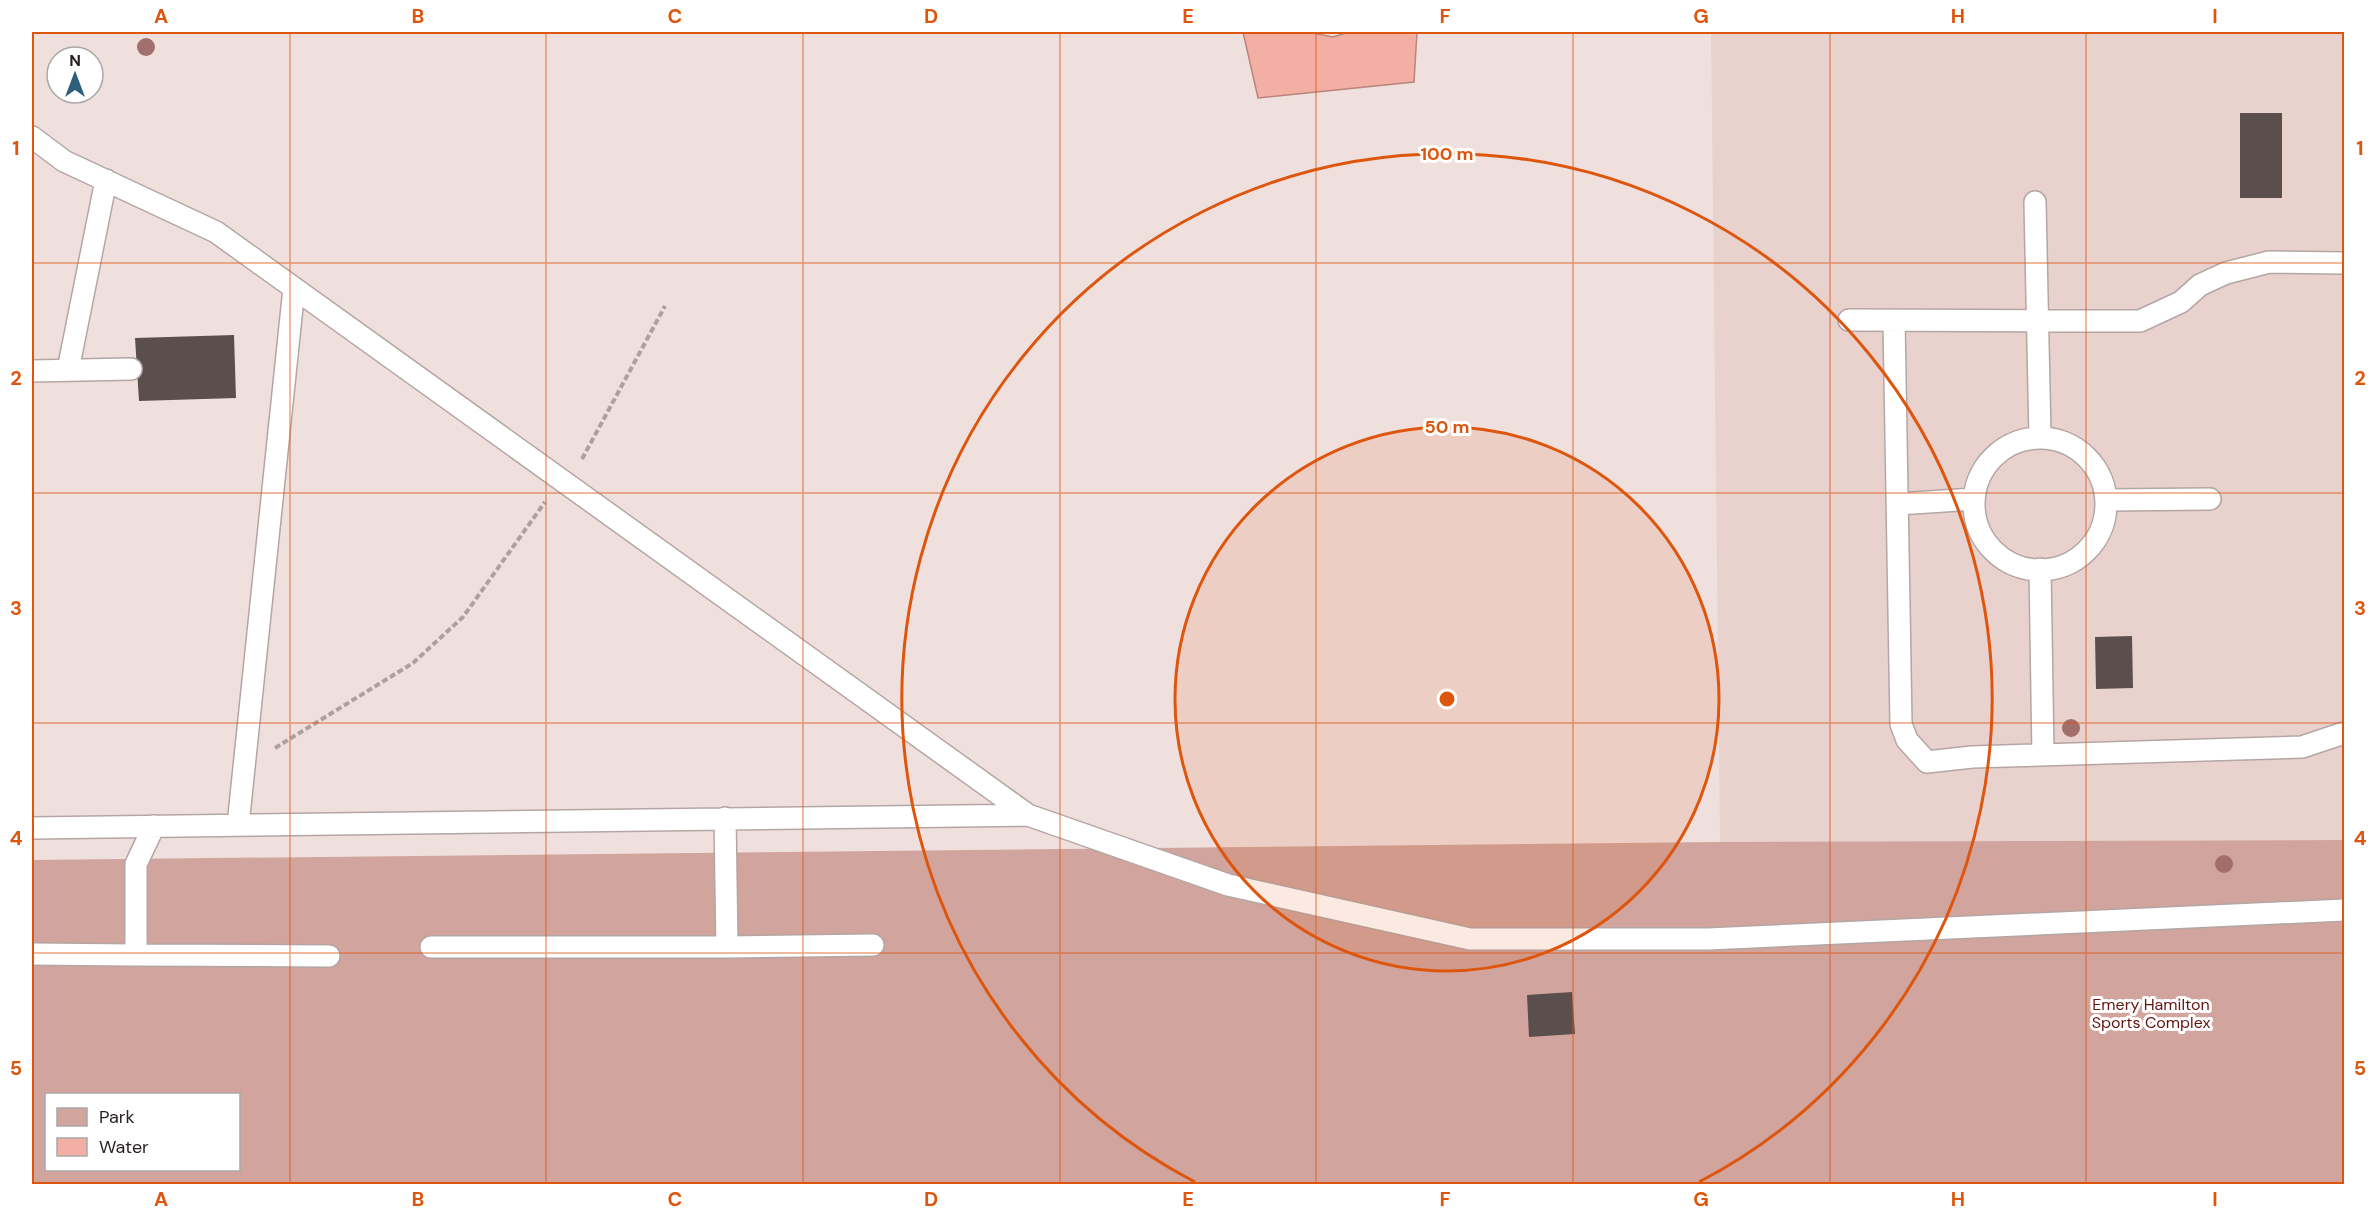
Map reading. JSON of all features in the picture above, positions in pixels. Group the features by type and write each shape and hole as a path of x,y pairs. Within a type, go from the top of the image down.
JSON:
{"lane":[{"path":"32,137 64,161 216,232 1028,815 1228,885 1470,939 1708,939 2344,910"},
{"path":"68,370 106,180"},
{"path":"2035,202 2040,437"},
{"path":"1848,320 2140,321 2181,302 2200,285 2226,273 2269,262 2344,263"},
{"path":"238,825 294,288"},
{"path":"1894,320 1901,724 1907,740 1927,762 2043,755 2302,747 2344,732"},
{"path":"32,371 131,369"},
{"path":"2040,437 2065,443 2086,456 2096,469 2106,500 2100,532 2091,546 2079,558 2064,565 2040,569 2015,565 1988,546 1974,515 1974,499 1984,468 1995,455 2024,439 2040,437"},
{"path":"1898,504 1974,499"},
{"path":"2106,500 2210,499"},
{"path":"2040,569 2043,755"},
{"path":"32,828 1028,815"},
{"path":"725,818 726,947"},
{"path":"136,955 136,864 154,826"},
{"path":"431,947 873,945"},
{"path":"32,954 329,956"}],"path":[{"path":"244,768 412,663 463,617 565,482 665,306"}],"shaded area":[{"path":"1711,32 2344,32 2344,840 1720,842"}],"green space":[{"name":"Emery Hamilton Sports Complex","path":"2344,840 2344,1184 32,1184 32,860 1720,842"}],"water":[{"path":"1243,32 1307,32 1333,37 1349,32 1417,32 1414,82 1258,98"}],"building":[{"path":"2240,113 2282,113 2282,198 2240,198"},
{"path":"234,335 236,398 139,401 135,338"},
{"path":"2132,636 2133,688 2096,689 2095,637"},
{"path":"1572,992 1575,1034 1529,1037 1527,995"}]}
